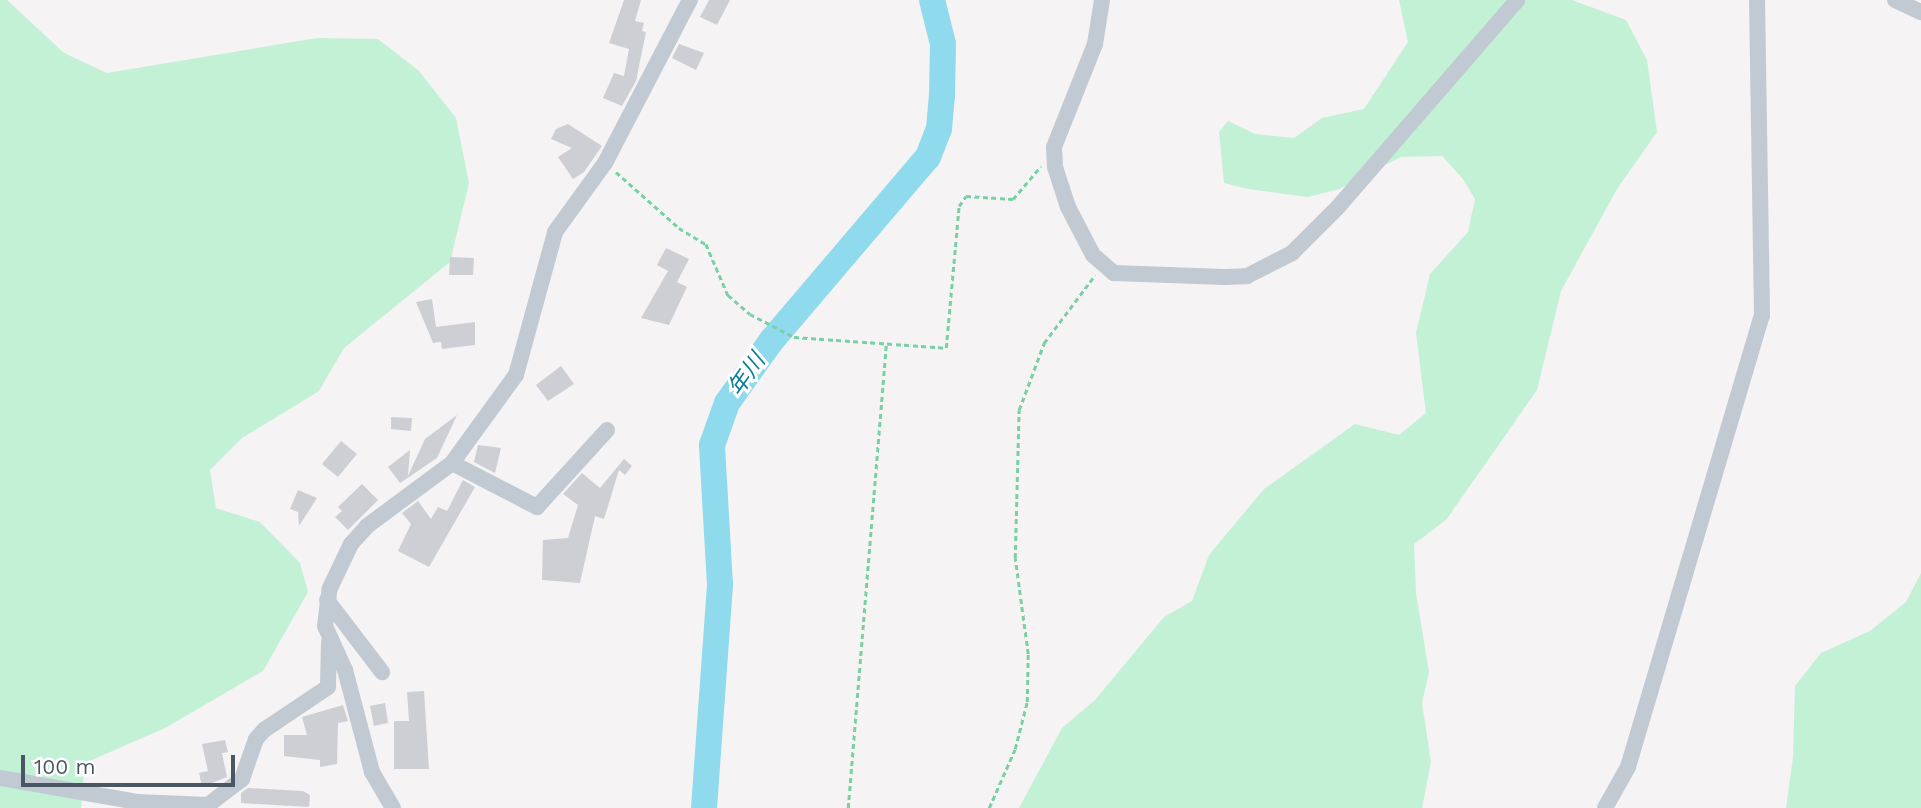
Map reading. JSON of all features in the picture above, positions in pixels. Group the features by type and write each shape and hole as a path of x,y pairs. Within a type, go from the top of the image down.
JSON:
{"street":[{"path":"393,808 372,772 345,670 330,640 323,618 327,600 342,561 367,526 452,463 516,375 555,232 605,163 690,0"},
{"path":"1102,0 1095,44 1054,147 1058,183 1101,266 1130,274 1224,277 1247,276 1270,267 1292,253 1338,207 1517,0"},
{"path":"1605,808 1628,767 1762,316 1757,0"},
{"path":"1895,0 1921,12"},
{"path":"452,463 537,507 607,430"},
{"path":"327,600 382,672"},
{"path":"0,778 137,802 208,805 242,779 264,730 328,688 330,640"}],"path":[{"path":"605,163 679,228 706,244 728,295 743,310 768,320 794,337 946,348 959,206 966,196 1013,199 1054,147"},
{"path":"989,808 1015,750 1027,702 1028,654 1015,558 1020,410 1044,343 1101,266"},
{"path":"848,808 886,345"}],"green space":[{"path":"0,0 7,0 64,53 107,73 317,38 378,39 419,71 456,118 469,183 450,262 344,348 319,391 242,438 210,470 216,508 260,522 300,563 308,592 263,671 165,728 85,763 81,808 0,808"},
{"path":"1399,0 1572,0 1626,20 1647,60 1657,132 1617,189 1561,291 1537,390 1446,520 1414,544 1416,593 1429,672 1422,703 1431,762 1422,808 1019,808 1062,728 1095,700 1164,617 1192,601 1209,555 1264,489 1355,424 1399,435 1426,413 1416,333 1430,274 1468,232 1475,199 1463,179 1442,156 1401,157 1339,189 1308,197 1248,189 1224,183 1219,132 1228,121 1255,134 1294,138 1322,118 1364,109 1408,42"},
{"path":"1921,573 1921,808 1786,808 1793,757 1795,686 1821,653 1870,631 1906,602"}],"building":[{"path":"624,0 641,0 635,21 644,23 642,31 646,32 636,81 622,106 603,98 614,73 624,76 629,49 609,43"},
{"path":"709,0 730,0 717,25 700,17"},
{"path":"679,44 704,53 696,70 672,58"},
{"path":"568,124 602,146 584,172 573,179 558,157 572,148 551,139 556,129"},
{"path":"666,248 689,259 677,282 687,287 669,325 641,318 668,271 657,265"},
{"path":"450,257 474,258 473,275 449,275"},
{"path":"432,299 436,327 475,322 475,345 442,349 441,342 433,343 416,302"},
{"path":"561,366 574,384 548,401 536,385"},
{"path":"457,415 437,458 400,483 388,467 410,450 408,476 425,439"},
{"path":"391,417 412,418 411,431 391,429"},
{"path":"341,441 357,454 338,477 322,464"},
{"path":"478,445 501,448 495,473 474,462"},
{"path":"624,459 632,466 625,475 619,470 604,519 595,516 580,583 542,580 543,540 568,538 578,505 563,494 582,473 600,488"},
{"path":"463,480 475,487 429,567 398,551 411,524 402,513 418,501 431,519 438,507 447,511"},
{"path":"362,484 378,500 348,530 335,517 342,511 338,507"},
{"path":"298,490 317,498 299,526 298,512 290,509"},
{"path":"424,691 429,769 394,769 394,721 409,721 407,692"},
{"path":"385,703 388,723 374,726 370,706"},
{"path":"343,705 348,721 338,723 337,764 320,767 320,760 284,756 284,735 307,735 302,717"},
{"path":"225,740 228,752 222,753 227,777 202,787 199,773 208,771 202,744"},
{"path":"248,788 303,791 310,795 309,807 241,803 241,793"}],"waterway":[{"name":"年川","path":"704,808 720,585 712,445 727,403 772,340 928,157 939,129 942,96 943,44 932,0"}]}
